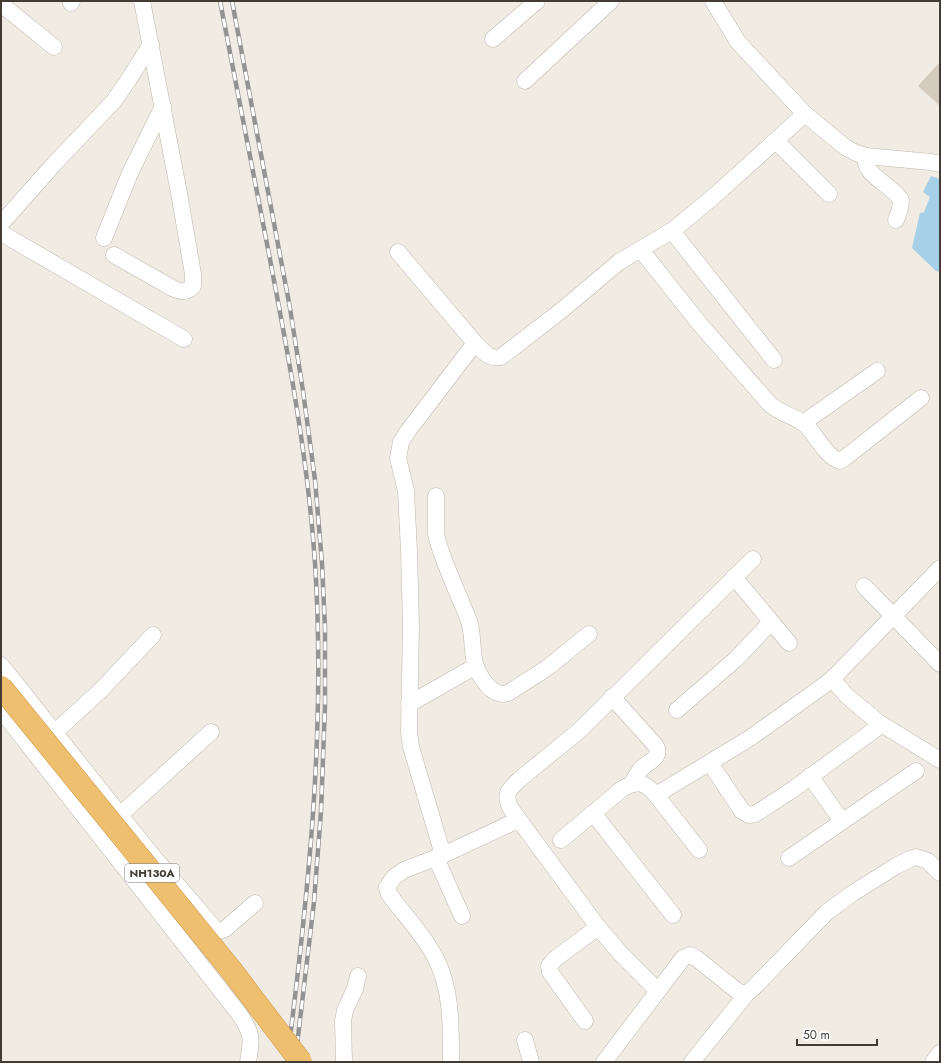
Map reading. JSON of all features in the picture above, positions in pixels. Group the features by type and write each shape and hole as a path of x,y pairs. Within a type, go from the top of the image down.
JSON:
{"highway":[{"name":"NH130A","path":"1,688 232,971 301,1062"}],"street":[{"path":"114,255 174,289 183,292 188,291 192,286 193,274 180,193 142,1"},
{"path":"493,39 537,1"},
{"path":"524,81 611,1"},
{"path":"713,1 738,42 805,114 845,147 866,156 940,164"},
{"path":"1,4 54,46"},
{"path":"1,224 54,164 114,101 151,44"},
{"path":"104,238 130,173 163,106"},
{"path":"398,252 475,343 489,357 501,357 562,310 619,262 672,231 712,198 805,114"},
{"path":"776,141 829,194"},
{"path":"866,156 865,160 867,168 893,190 901,200 900,209 896,220"},
{"path":"672,231 774,360"},
{"path":"1,233 184,338"},
{"path":"640,250 699,323 770,405 778,411 804,423 834,459 840,461 921,398"},
{"path":"462,916 439,856 410,747 409,704 411,626 409,551 406,491 398,458 398,452 401,442 408,431 475,343"},
{"path":"804,423 877,371"},
{"path":"436,496 436,534 438,542 469,622 476,666 489,687 498,694 503,695 517,689 547,668 589,634"},
{"path":"658,990 620,953 598,927 518,820 507,800 507,793 520,779 580,730 753,559"},
{"path":"656,795 750,738 832,679 940,568"},
{"path":"734,577 789,643"},
{"path":"864,586 940,664"},
{"path":"677,710 736,659 771,622"},
{"path":"55,732 100,691 153,635"},
{"path":"1,664 151,854 215,929 219,931 225,929 255,903"},
{"path":"409,704 476,666"},
{"path":"832,679 847,696 881,725 940,760"},
{"path":"612,697 656,746 658,751 656,757 643,767 631,784"},
{"path":"1,710 240,1015 249,1028 251,1038 248,1062"},
{"path":"710,762 742,811 746,814 752,815 758,813 881,725"},
{"path":"120,815 211,732"},
{"path":"789,858 916,771"},
{"path":"810,776 842,821"},
{"path":"561,840 622,789 631,784 638,783 645,785 656,795 699,850"},
{"path":"593,813 673,915"},
{"path":"451,1062 451,1020 441,970 431,950 419,932 389,894 387,889 390,881 399,872 439,856 518,820"},
{"path":"692,1062 748,992 827,912 852,893 910,859 916,857 928,861 940,873"},
{"path":"585,1020 550,972 549,966 555,959 598,927"},
{"path":"604,1062 658,990 684,958 690,955 696,958 740,993 748,992"},
{"path":"344,1062 343,1021 345,1010 355,989 358,976"},
{"path":"525,1040 531,1062"}],"water":[{"path":"931,176 940,179 940,272 936,271 912,248 920,213 924,212 930,197 923,192"}],"building":[{"path":"940,62 940,106 918,86"}],"railway":[{"path":"220,1 290,366 308,484 315,563 318,626 317,751 308,876 287,1062"},
{"path":"232,1 290,308 315,480 322,563 325,628 325,706 321,811 314,902 295,1062"}]}
